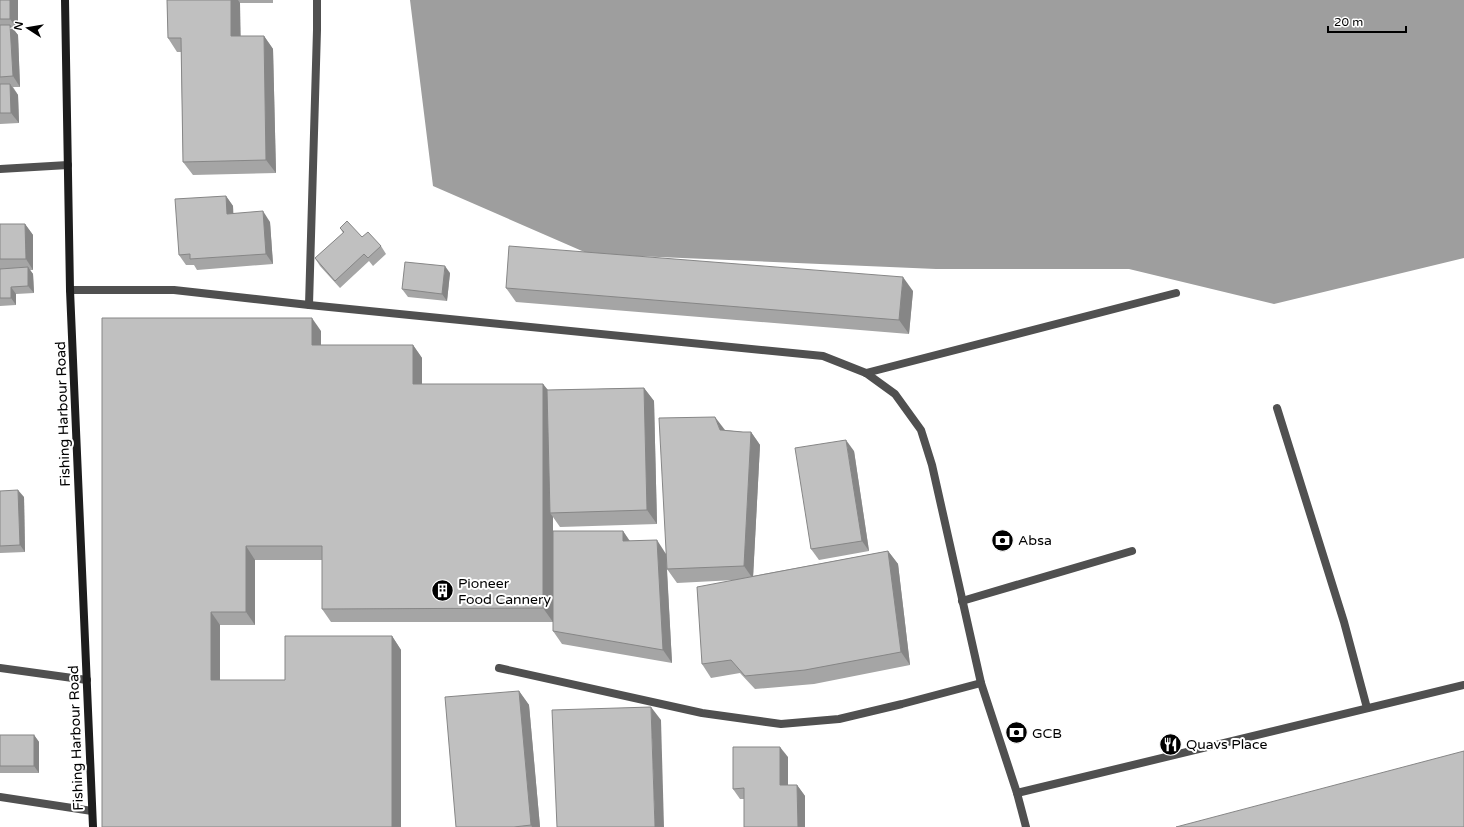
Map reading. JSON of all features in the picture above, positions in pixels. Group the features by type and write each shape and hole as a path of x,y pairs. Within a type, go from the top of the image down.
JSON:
{"street":[{"name":"Fishing Harbour Road","path":"65,0 70,290 93,827"}],"lane":[{"path":"309,305 317,0"},
{"path":"0,168 68,165"},
{"path":"70,290 174,290 309,305 823,356 866,373 895,394 921,430 932,465 981,683 1017,793 1026,827"},
{"path":"866,373 1176,293"},
{"path":"1277,408 1344,622 1367,708"},
{"path":"962,601 1132,551"},
{"path":"0,668 87,680"},
{"path":"499,668 702,713 781,724 839,719 981,683"},
{"path":"1017,793 1464,685"},
{"path":"0,797 92,811"}],"shaded area":[{"path":"410,0 1464,0 1464,258 1274,304 1129,269 936,269 589,254 433,186"}],"building":[{"path":"0,0 10,0 10,19 0,19"},
{"path":"167,0 231,0 231,36 264,36 266,160 183,162 181,38 168,38"},
{"path":"0,25 10,25 13,76 0,77"},
{"path":"0,84 10,84 11,113 0,113"},
{"path":"226,196 227,214 263,211 266,254 190,259 190,254 179,255 175,199"},
{"path":"347,221 362,237 368,232 381,246 368,258 364,254 335,281 315,258 344,232 340,228"},
{"path":"0,224 25,224 26,259 0,259"},
{"path":"509,246 903,277 899,320 506,288"},
{"path":"405,262 445,266 442,294 402,289"},
{"path":"28,267 28,286 11,287 11,298 0,298 0,269"},
{"name":"Pioneer Food Cannery","path":"102,318 312,318 312,345 413,345 413,384 543,384 543,608 322,609 322,546 246,546 246,612 211,612 211,680 285,680 285,636 392,636 392,827 102,827"},
{"path":"644,388 647,510 550,513 547,390"},
{"path":"715,417 720,430 751,432 744,566 667,569 659,418"},
{"path":"846,440 862,541 811,549 795,448"},
{"path":"18,490 20,545 0,546 0,491"},
{"path":"553,531 623,531 623,541 657,540 663,650 553,631"},
{"path":"888,551 901,652 805,670 745,676 731,660 702,664 697,587"},
{"path":"519,691 531,825 514,827 456,827 445,697"},
{"path":"651,707 655,827 557,827 552,710"},
{"path":"0,735 34,735 34,766 0,766"},
{"path":"733,747 780,747 780,785 797,785 798,827 744,827 744,788 733,789"},
{"path":"1464,751 1464,827 1176,827"}],"place":[{"name":"Absa","path":"1002,540"},
{"name":"Pioneer Food Cannery","path":"442,591"},
{"name":"GCB","path":"1017,733"},
{"name":"Quavs Place","path":"1171,744"}]}
